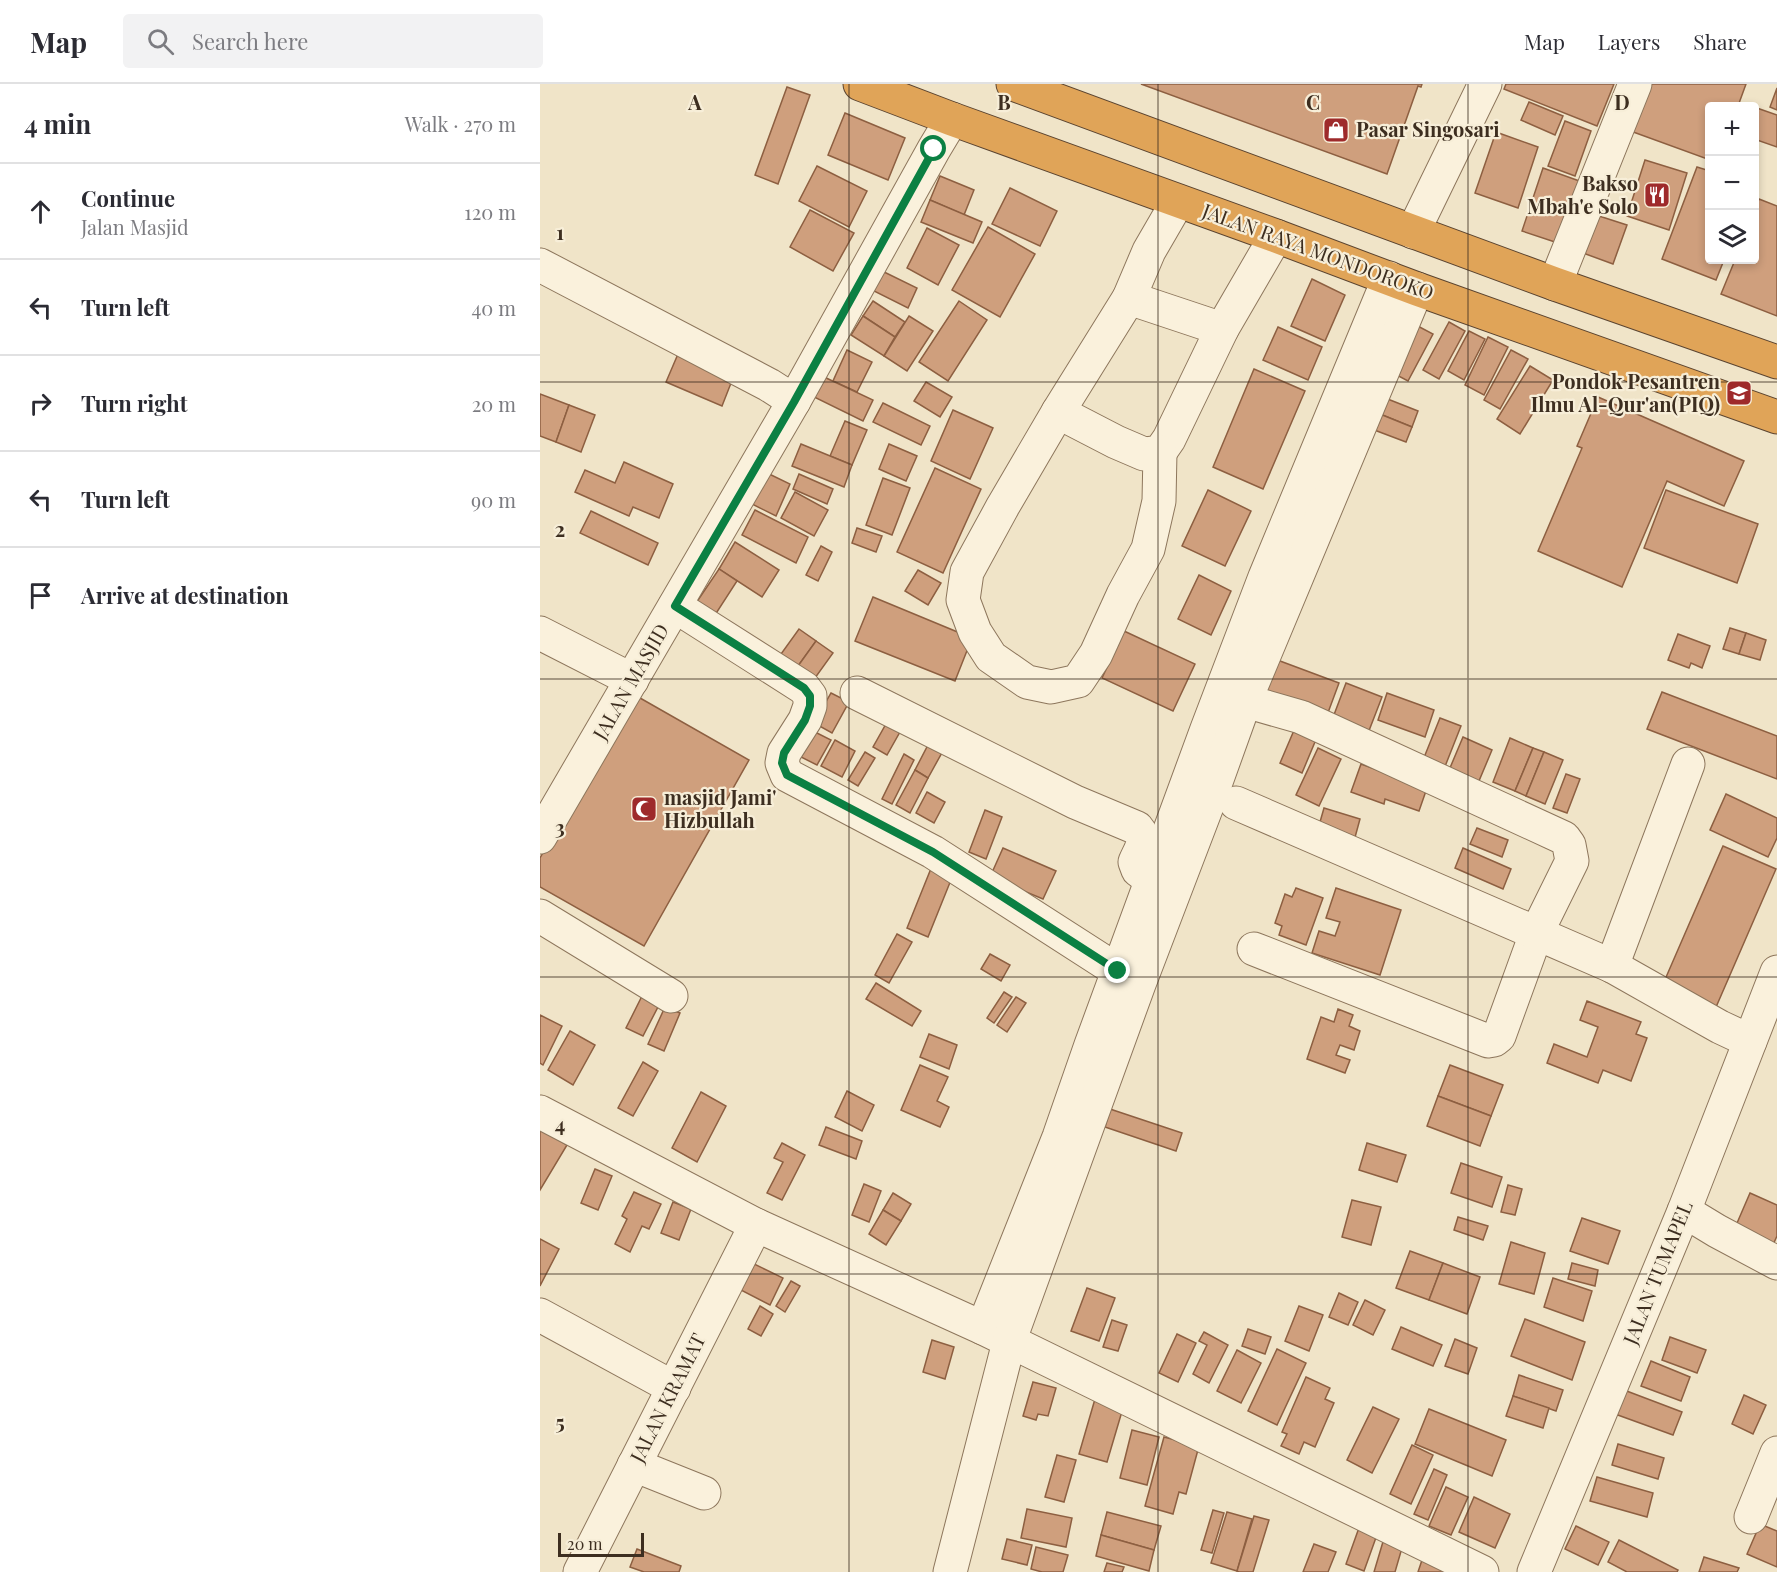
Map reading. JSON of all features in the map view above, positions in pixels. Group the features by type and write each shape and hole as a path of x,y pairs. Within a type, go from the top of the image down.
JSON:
{"highway":[{"name":"JALAN RAYA MONDOROKO","path":"860,84 952,120 1403,284 1777,417"},
{"path":"1013,84 1555,284 1777,362"}],"street":[{"path":"1413,232 1485,84"},
{"path":"1555,284 1635,84"},
{"name":"JALAN MASJID","path":"540,837 794,402 952,120"},
{"path":"1178,201 1149,251 1130,298 1058,412 967,572 963,600 975,632 991,657 1027,682 1051,687 1078,681 1096,654 1123,595 1148,549 1159,501 1160,452 1169,439 1222,329 1276,236"},
{"path":"540,265 768,385 794,402"},
{"path":"950,1572 997,1335 1059,1137 1118,971 1164,883 1245,701 1403,284"},
{"path":"997,1335 1138,984 1207,729 1265,577 1403,284"},
{"path":"1130,298 1222,329"},
{"path":"1058,412 1144,454 1160,452"},
{"path":"675,606 804,688 810,696 810,706 805,720 784,753 782,763 787,775 933,852 1118,971"},
{"path":"540,633 632,680"},
{"path":"857,693 1076,802 1137,828 1144,842 1135,862 1138,870 1164,883"},
{"path":"1245,701 1301,717 1564,838 1569,845 1572,861 1536,934 1499,1036 1494,1040 1488,1041 1254,948"},
{"path":"1612,966 1688,764"},
{"path":"1236,803 1612,966 1720,1027 1750,1041"},
{"path":"540,916 671,996"},
{"name":"JALAN TUMAPEL","path":"1540,1570 1777,974"},
{"path":"540,1112 756,1225 997,1335 1482,1572"},
{"path":"1684,1211 1777,1263"},
{"name":"JALAN KRAMAT","path":"580,1572 756,1225"},
{"path":"540,1315 674,1388"},
{"path":"1751,1517 1777,1453"},
{"path":"634,1465 704,1493"}],"building":[{"name":"Pasar Singosari","path":"1141,84 1422,84 1421,87 1418,86 1387,174"},
{"path":"1506,84 1614,84 1597,126 1504,89"},
{"path":"1641,84 1746,84 1739,102 1705,102 1705,158 1625,129"},
{"path":"787,87 810,95 778,184 755,175"},
{"path":"1777,88 1777,110 1770,107"},
{"path":"1529,102 1563,116 1555,135 1521,120"},
{"path":"1759,109 1777,115 1777,147 1759,141"},
{"path":"845,113 905,138 888,180 828,155"},
{"path":"1565,121 1591,131 1575,176 1548,166"},
{"path":"1496,132 1538,147 1518,208 1475,193"},
{"name":"Bakso Mbah'e Solo","path":"1645,160 1687,173 1669,230 1627,216"},
{"path":"817,166 867,191 849,227 799,201"},
{"path":"1697,167 1705,169 1705,264 1722,264 1716,280 1662,259"},
{"path":"1543,168 1585,183 1564,245 1522,231"},
{"path":"940,176 974,190 964,215 930,200"},
{"path":"1010,188 1057,211 1040,246 992,224"},
{"path":"1759,199 1777,206 1777,316 1721,294 1733,264 1759,264"},
{"path":"930,200 982,222 973,243 921,222"},
{"path":"810,210 854,233 833,271 790,247"},
{"path":"1596,215 1627,225 1613,264 1583,253"},
{"path":"988,227 1035,254 1000,317 952,290"},
{"path":"927,228 959,245 938,285 907,268"},
{"path":"878,269 917,288 908,308 868,288"},
{"path":"1312,279 1345,295 1325,341 1291,326"},
{"path":"873,301 905,322 895,337 863,316"},
{"path":"959,301 987,320 948,381 919,362"},
{"path":"863,316 895,337 884,356 851,335"},
{"path":"909,316 933,331 907,371 884,356"},
{"path":"1449,322 1465,331 1439,379 1423,370"},
{"path":"1412,323 1433,334 1408,381 1387,370"},
{"path":"1278,327 1322,347 1308,380 1263,360"},
{"path":"1469,331 1485,339 1464,380 1448,371"},
{"path":"1488,337 1508,347 1484,395 1465,385"},
{"path":"847,350 872,362 857,392 833,381"},
{"path":"1511,350 1528,359 1500,409 1484,400"},
{"path":"678,354 733,378 722,406 666,382"},
{"path":"1530,366 1553,380 1520,434 1497,419"},
{"path":"1254,369 1305,391 1263,489 1213,467"},
{"path":"822,376 873,400 863,421 812,396"},
{"path":"926,382 952,397 940,417 914,401"},
{"path":"540,394 569,405 556,442 540,436"},
{"path":"1380,396 1418,411 1412,427 1375,412"},
{"path":"1598,397 1744,461 1724,506 1667,481 1622,587 1538,551 1582,448 1577,446"},
{"path":"883,403 930,426 921,445 873,422"},
{"path":"569,405 595,415 581,452 556,442"},
{"path":"953,410 993,428 970,479 931,461"},
{"path":"1375,412 1412,427 1406,442 1369,428"},
{"path":"845,421 867,430 852,465 830,456"},
{"path":"801,444 852,465 844,487 792,466"},
{"path":"889,444 917,456 906,481 879,469"},
{"path":"624,462 673,484 659,518 633,507 629,516 575,492 585,470 615,483"},
{"path":"935,468 981,489 943,573 897,552"},
{"path":"763,471 790,484 776,516 748,502"},
{"path":"799,474 833,489 827,504 793,489"},
{"path":"883,478 910,488 892,535 866,525"},
{"path":"1208,490 1251,511 1225,566 1182,546"},
{"path":"1666,490 1758,524 1737,583 1644,548"},
{"path":"795,492 828,510 814,536 781,518"},
{"path":"755,510 808,537 796,563 742,535"},
{"path":"591,511 658,543 648,565 580,533"},
{"path":"857,528 882,536 876,552 852,543"},
{"path":"735,542 779,570 762,597 719,569"},
{"path":"821,546 832,552 818,581 806,575"},
{"path":"719,569 737,581 715,615 696,603"},
{"path":"918,570 941,583 928,605 905,591"},
{"path":"1199,575 1231,591 1211,635 1178,619"},
{"path":"873,597 972,638 955,681 855,641"},
{"path":"1730,628 1746,633 1739,654 1723,649"},
{"path":"799,629 816,641 798,666 781,654"},
{"path":"1124,631 1195,664 1173,711 1102,678"},
{"path":"1746,633 1766,640 1760,660 1739,654"},
{"path":"1678,634 1710,646 1702,668 1691,663 1689,668 1668,660"},
{"path":"816,641 833,653 815,678 798,666"},
{"path":"1272,658 1339,683 1326,718 1259,693"},
{"path":"1346,683 1382,697 1365,741 1329,728"},
{"path":"1662,692 1777,736 1777,779 1647,729"},
{"path":"831,693 849,702 832,733 814,723"},
{"path":"1387,693 1434,710 1425,737 1378,720"},
{"name":"masjid Jami' Hizbullah","path":"633,694 749,760 644,946 540,887 540,858"},
{"path":"891,715 905,723 887,755 873,747"},
{"path":"1440,718 1461,726 1444,769 1423,760"},
{"path":"1298,721 1320,730 1302,773 1280,763"},
{"path":"813,731 831,740 817,765 799,756"},
{"path":"1463,737 1492,750 1476,788 1447,775"},
{"path":"1510,738 1533,748 1515,791 1493,782"},
{"path":"835,740 855,751 842,777 821,766"},
{"path":"930,741 944,749 928,778 915,770"},
{"path":"1318,748 1341,759 1319,806 1296,795"},
{"path":"1533,748 1544,752 1526,796 1515,791"},
{"path":"865,752 875,758 858,786 848,780"},
{"path":"1544,752 1563,760 1545,804 1526,796"},
{"path":"904,754 914,760 892,804 882,799"},
{"path":"1361,764 1427,788 1419,811 1385,799 1384,804 1351,792"},
{"path":"915,770 928,778 910,813 896,805"},
{"path":"1566,774 1580,779 1567,813 1553,808"},
{"path":"927,792 945,802 934,823 916,813"},
{"path":"1726,794 1777,818 1777,838 1768,857 1710,830"},
{"path":"1324,808 1360,819 1354,841 1318,829"},
{"path":"985,810 1002,817 986,859 969,852"},
{"path":"1477,828 1508,840 1502,857 1470,844"},
{"path":"1723,846 1776,869 1713,1014 1660,991"},
{"path":"1003,848 1056,871 1043,899 990,877"},
{"path":"1463,848 1511,869 1503,889 1455,868"},
{"path":"932,866 953,875 928,937 907,928"},
{"path":"1296,888 1323,898 1306,945 1279,935 1282,926 1275,923 1285,894 1292,897"},
{"path":"1336,888 1401,910 1380,975 1312,953 1319,931 1335,936 1340,922 1326,918"},
{"path":"897,934 912,942 889,983 875,975"},
{"path":"990,954 1010,965 1001,981 981,969"},
{"path":"876,983 921,1011 912,1026 866,999"},
{"path":"1004,992 1012,997 994,1023 987,1018"},
{"path":"642,996 659,1005 643,1036 626,1028"},
{"path":"1016,997 1026,1003 1007,1032 997,1025"},
{"path":"1587,1001 1641,1022 1636,1034 1647,1038 1631,1081 1603,1070 1598,1083 1547,1063 1554,1044 1587,1057 1598,1027 1580,1020"},
{"path":"665,1007 680,1013 664,1051 648,1044"},
{"path":"1338,1009 1353,1015 1349,1026 1360,1031 1354,1050 1340,1045 1336,1055 1350,1060 1345,1073 1307,1059 1321,1017 1334,1022"},
{"path":"540,1015 562,1026 543,1065 540,1063"},
{"path":"570,1031 595,1045 573,1085 548,1070"},
{"path":"929,1034 957,1045 949,1069 920,1057"},
{"path":"643,1062 658,1071 633,1116 618,1108"},
{"path":"920,1065 948,1077 937,1101 949,1107 940,1127 901,1110"},
{"path":"1450,1065 1503,1085 1491,1116 1438,1096"},
{"path":"847,1091 874,1105 862,1131 835,1117"},
{"path":"701,1092 726,1106 697,1162 672,1148"},
{"path":"1438,1096 1491,1116 1480,1146 1427,1126"},
{"path":"1110,1109 1182,1133 1176,1151 1105,1127"},
{"path":"826,1127 862,1141 856,1159 819,1145"},
{"path":"540,1128 567,1145 540,1190"},
{"path":"782,1143 805,1155 782,1200 767,1193 783,1162 774,1158"},
{"path":"1367,1143 1406,1155 1397,1182 1359,1170"},
{"path":"1461,1163 1502,1177 1492,1207 1451,1193"},
{"path":"595,1169 612,1176 598,1210 581,1203"},
{"path":"864,1184 881,1191 869,1222 852,1215"},
{"path":"1508,1185 1522,1189 1515,1215 1501,1212"},
{"path":"634,1192 661,1204 649,1229 642,1226 630,1252 615,1244 627,1219 622,1216"},
{"path":"893,1193 911,1204 901,1221 883,1210"},
{"path":"1750,1193 1777,1205 1777,1236 1772,1247 1734,1230"},
{"path":"1352,1200 1381,1207 1371,1245 1342,1237"},
{"path":"673,1202 691,1209 679,1240 661,1233"},
{"path":"883,1210 901,1221 886,1245 869,1234"},
{"path":"1458,1217 1488,1226 1483,1240 1454,1230"},
{"path":"1582,1218 1620,1231 1608,1264 1570,1251"},
{"path":"540,1239 559,1249 540,1286"},
{"path":"1511,1242 1545,1253 1534,1294 1499,1284"},
{"path":"1410,1251 1443,1263 1429,1300 1396,1288"},
{"path":"748,1261 783,1278 770,1305 735,1287"},
{"path":"1443,1263 1480,1277 1467,1314 1429,1300"},
{"path":"1572,1263 1598,1270 1595,1286 1568,1279"},
{"path":"1553,1278 1592,1291 1583,1321 1544,1307"},
{"path":"791,1281 800,1286 785,1312 776,1306"},
{"path":"1087,1288 1115,1298 1099,1341 1071,1331"},
{"path":"1339,1293 1358,1302 1348,1325 1329,1317"},
{"path":"1365,1300 1385,1310 1373,1335 1353,1325"},
{"path":"760,1306 773,1314 761,1336 748,1329"},
{"path":"1299,1306 1323,1315 1309,1351 1285,1341"},
{"path":"1525,1319 1585,1342 1572,1380 1511,1356"},
{"path":"1112,1320 1127,1325 1118,1351 1103,1347"},
{"path":"1401,1327 1442,1345 1433,1366 1392,1349"},
{"path":"1248,1329 1271,1337 1265,1354 1242,1346"},
{"path":"1204,1332 1228,1345 1209,1383 1193,1374 1207,1345 1199,1341"},
{"path":"1177,1334 1196,1343 1178,1382 1159,1373"},
{"path":"1670,1337 1706,1350 1697,1373 1662,1360"},
{"path":"1455,1339 1477,1348 1468,1374 1445,1366"},
{"path":"932,1340 954,1347 945,1379 923,1372"},
{"path":"1277,1349 1306,1363 1277,1425 1248,1411"},
{"path":"1237,1350 1261,1363 1241,1403 1217,1391"},
{"path":"1651,1361 1690,1377 1681,1401 1641,1386"},
{"path":"1519,1375 1563,1390 1556,1411 1513,1396"},
{"path":"1306,1377 1330,1388 1325,1399 1334,1403 1315,1447 1304,1442 1299,1454 1281,1446 1287,1434 1282,1432"},
{"path":"1033,1382 1056,1388 1048,1416 1038,1414 1036,1420 1023,1416"},
{"path":"1624,1390 1682,1412 1673,1435 1615,1414"},
{"path":"1744,1395 1766,1405 1753,1434 1732,1424"},
{"path":"1513,1396 1549,1408 1543,1428 1506,1416"},
{"path":"1095,1399 1123,1408 1107,1462 1079,1454"},
{"path":"1373,1407 1399,1419 1372,1473 1347,1460"},
{"path":"1429,1409 1506,1440 1492,1476 1415,1444"},
{"path":"1132,1430 1159,1437 1147,1485 1120,1478"},
{"path":"1164,1437 1199,1446 1186,1494 1179,1492 1173,1514 1145,1506"},
{"path":"1618,1444 1664,1458 1658,1479 1612,1465"},
{"path":"1412,1445 1433,1455 1411,1504 1390,1494"},
{"path":"1057,1455 1076,1460 1064,1502 1045,1497"},
{"path":"1434,1469 1447,1475 1428,1520 1414,1514"},
{"path":"1597,1477 1653,1493 1647,1517 1590,1501"},
{"path":"1446,1487 1468,1497 1451,1535 1429,1526"},
{"path":"1474,1497 1510,1514 1495,1548 1459,1532"},
{"path":"1027,1509 1072,1518 1066,1547 1021,1538"},
{"path":"1213,1510 1224,1513 1212,1553 1201,1550"},
{"path":"1107,1512 1161,1526 1154,1550 1101,1535"},
{"path":"1227,1512 1252,1519 1237,1571 1211,1563"},
{"path":"1254,1516 1269,1520 1253,1572 1239,1572 1237,1571"},
{"path":"1760,1524 1777,1531 1777,1567 1747,1554"},
{"path":"1360,1525 1378,1532 1364,1571 1346,1564"},
{"path":"1576,1526 1609,1542 1598,1565 1565,1549"},
{"path":"1101,1535 1154,1550 1149,1571 1096,1556"},
{"path":"1385,1535 1404,1541 1395,1572 1374,1572"},
{"path":"1007,1539 1032,1545 1027,1565 1002,1559"},
{"path":"1619,1540 1678,1570 1677,1572 1627,1572 1608,1562"},
{"path":"1314,1544 1336,1552 1328,1572 1303,1572"},
{"path":"1036,1547 1068,1555 1063,1572 1042,1572 1031,1569"},
{"path":"637,1549 681,1566 679,1572 644,1572 630,1567"},
{"path":"1423,1557 1454,1572 1418,1572"},
{"path":"1704,1557 1739,1568 1737,1572 1699,1572"},
{"path":"1107,1563 1124,1567 1122,1572 1104,1572"}],"place":[{"name":"Pasar Singosari","path":"1336,130"},
{"name":"Bakso Mbah'e Solo","path":"1657,195"},
{"name":"Pondok Pesantren Ilmu Al-Qur'an(PIQ)","path":"1739,393"},
{"name":"masjid Jami' Hizbullah","path":"644,809"}],"route":[{"path":"934,149 794,402 675,606 781,672 804,688 810,696 810,706 805,720 784,753 782,763 787,775 933,852 1118,971"}]}
